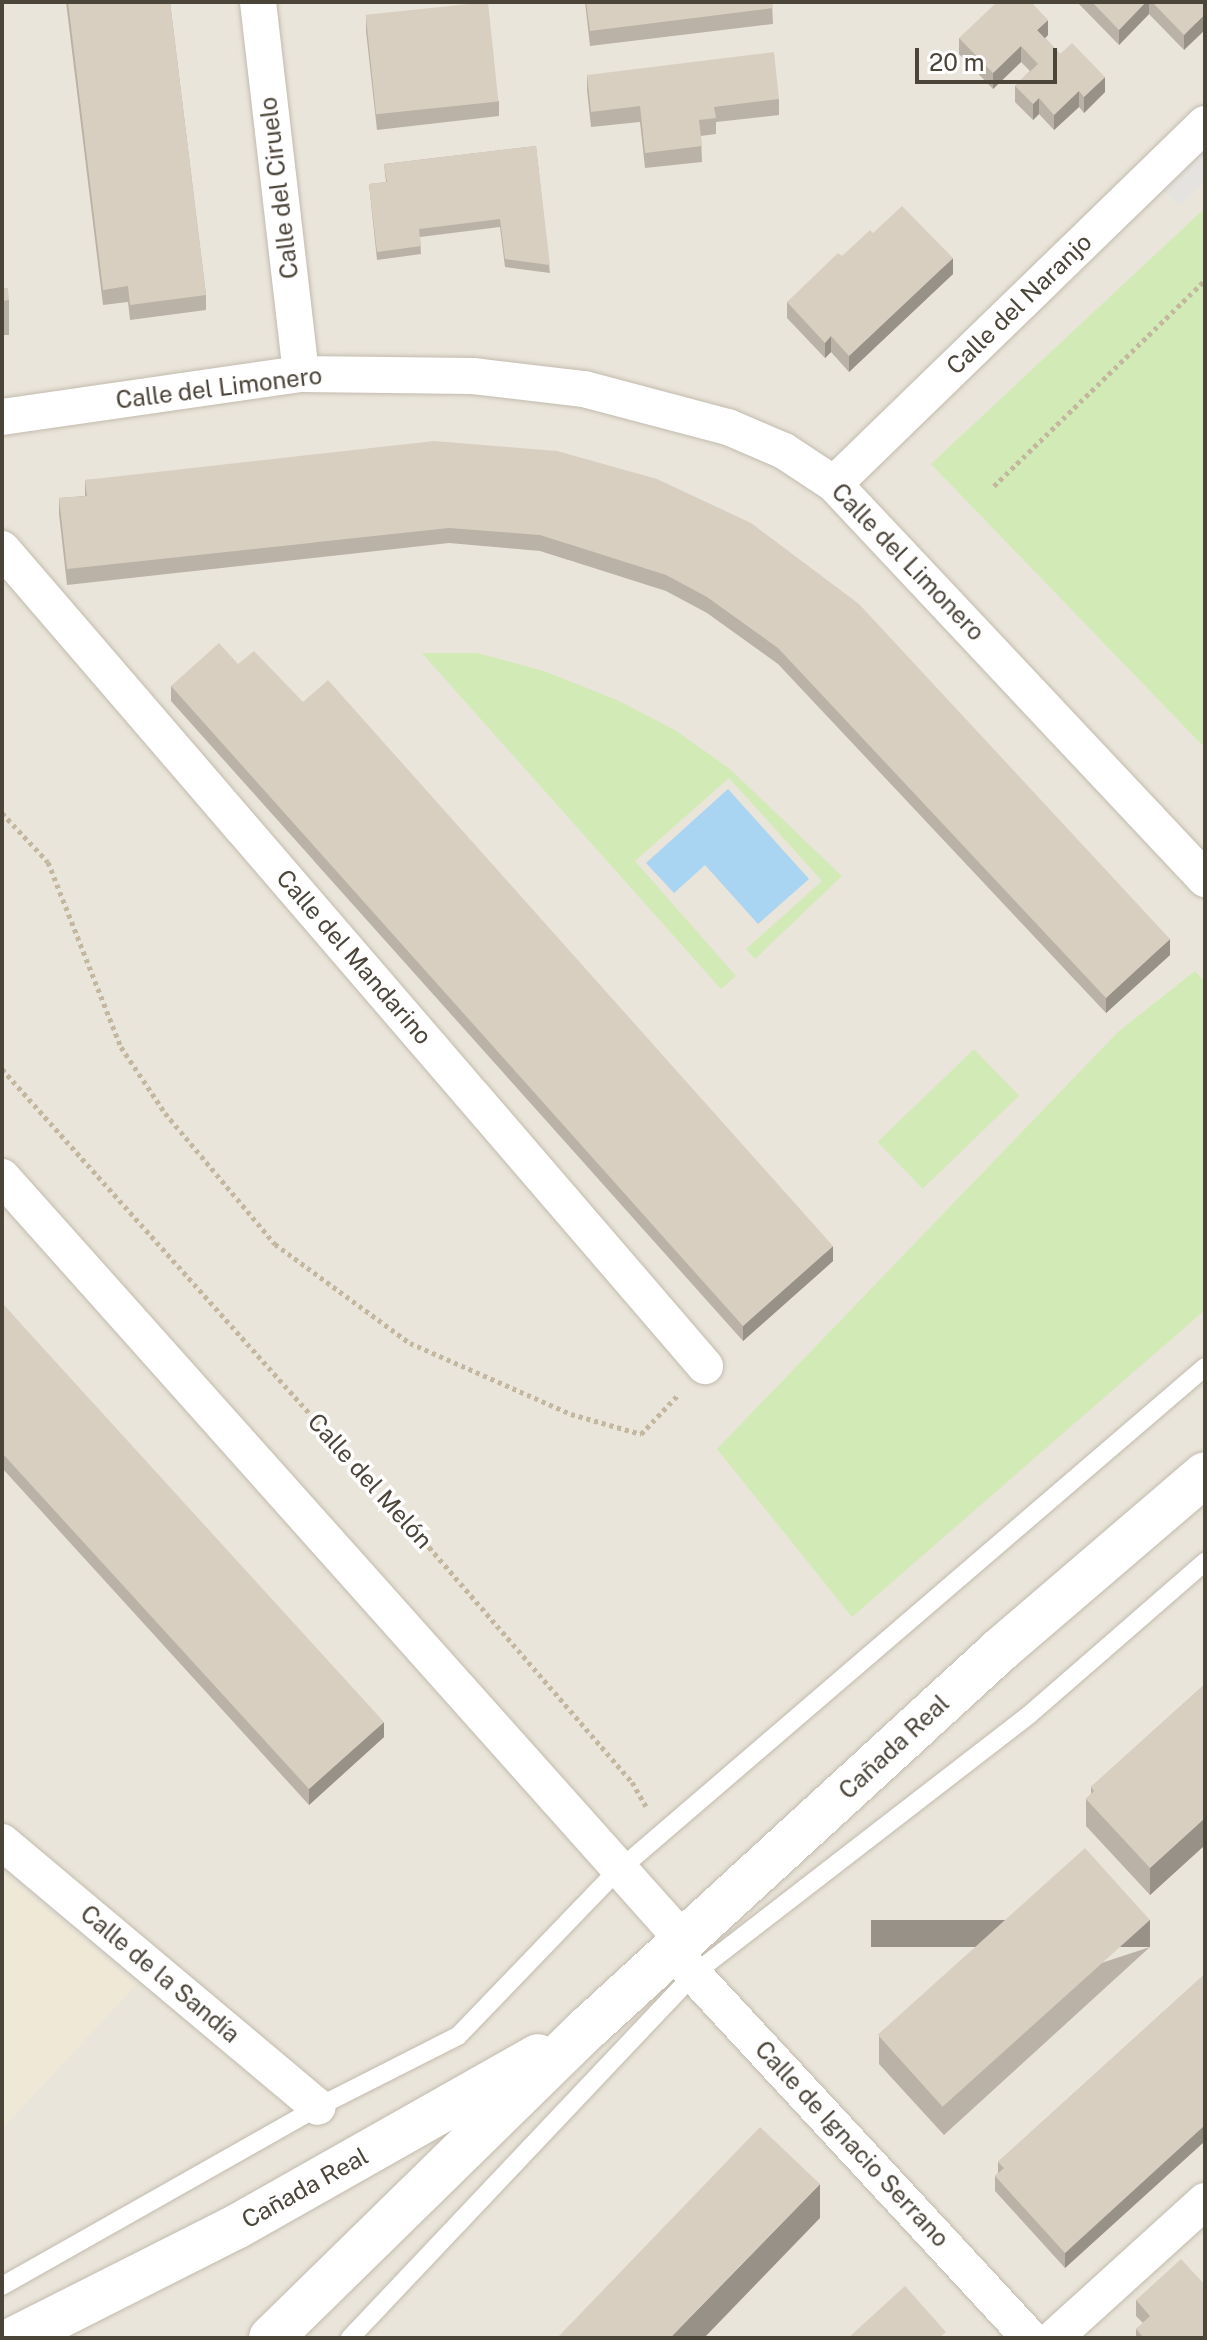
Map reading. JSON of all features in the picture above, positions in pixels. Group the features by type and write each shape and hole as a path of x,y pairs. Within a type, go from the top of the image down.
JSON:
{"street":[{"name":"Calle del Ciruelo","path":"258,2 301,374"},
{"name":"Calle del Naranjo","path":"834,484 1205,124"},
{"name":"Calle del Limonero","path":"2,417 301,374 473,376 584,389 728,427 784,451 834,484 1205,879"},
{"name":"Calle del Mandarino","path":"2,549 705,1366"},
{"path":"2,1177 621,1869 683,1955"},
{"name":"Cañada Real","path":"271,2338 589,2027 683,1955 1000,1650 1205,1474"},
{"name":"Calle de la Sandía","path":"2,1842 318,2107"},
{"name":"Calle de Ignacio Serrano","path":"683,1955 1030,2338"},
{"name":"Cañada Real","path":"16,2338 236,2227 589,2027"},
{"path":"1054,2338 1205,2201"}],"lane":[{"path":"2,2286 318,2107 458,2036 621,1869 1205,1367"},
{"path":"350,2338 683,1955 1030,1714 1205,1562"}],"path":[{"path":"994,486 1205,280"},
{"path":"2,813 48,862 121,1047 165,1113 275,1244 334,1291 410,1343 487,1381 641,1434 705,1366"},
{"name":"Calle del Melón","path":"2,1069 439,1559 632,1782 662,1833"}],"shaded area":[{"path":"2,2 1205,2 1205,2338 2,2338"},
{"path":"1205,131 1205,181 1179,206 1154,180"},
{"path":"2,1872 136,1985 2,2129"}],"green space":[{"path":"1205,208 1205,748 931,464"},
{"path":"422,653 477,653 544,671 617,700 675,730 730,769 842,876 755,959 746,949 822,881 729,778 635,861 736,976 721,989"},
{"path":"1195,971 1205,982 1205,1310 852,1617 717,1449 1118,1032"},
{"path":"974,1049 1019,1096 923,1189 878,1142"}],"water":[{"path":"728,789 809,879 758,924 705,865 674,893 646,863"}],"building":[{"path":"68,2 170,2 206,295 130,305 128,286 103,290"},
{"path":"488,2 498,101 376,114 366,15"},
{"path":"586,2 772,2 773,8 590,31"},
{"path":"997,2 1031,2 1048,20 1037,30 1060,54 1072,43 1105,77 1084,97 1079,91 1054,115 1039,98 1033,104 1015,86 1038,64 1021,46 993,73 959,38"},
{"path":"1092,2 1146,2 1119,30"},
{"path":"1152,2 1205,2 1205,14 1184,35"},
{"path":"774,52 779,99 714,107 716,118 699,120 702,146 645,153 640,106 591,112 587,75"},
{"path":"536,146 550,265 505,259 500,219 419,229 421,246 377,252 369,184 387,182 384,164"},
{"path":"902,206 953,258 849,356 831,336 825,343 787,302 838,253 842,256"},
{"path":"2,288 8,288 9,300 2,301"},
{"path":"434,441 557,451 657,479 751,523 859,604 1170,939 1106,998 778,648 707,597 666,575 540,535 449,528 67,569 59,498 87,496 85,480"},
{"path":"219,643 238,664 254,651 303,702 328,680 833,1246 743,1326 171,686"},
{"path":"2,1303 384,1722 309,1789 2,1453"},
{"path":"1205,1684 1205,1818 1150,1868 1086,1799 1094,1791 1091,1787"},
{"path":"1085,1848 1150,1920 943,2107 878,2035"},
{"path":"1205,1974 1205,2125 1065,2253 995,2176 1004,2168 998,2162"},
{"path":"760,2127 820,2184 670,2338 557,2338"},
{"path":"1181,2259 1205,2285 1205,2338 1144,2338 1136,2329 1150,2316 1136,2300"},
{"path":"905,2286 946,2332 939,2338 848,2338"}]}
